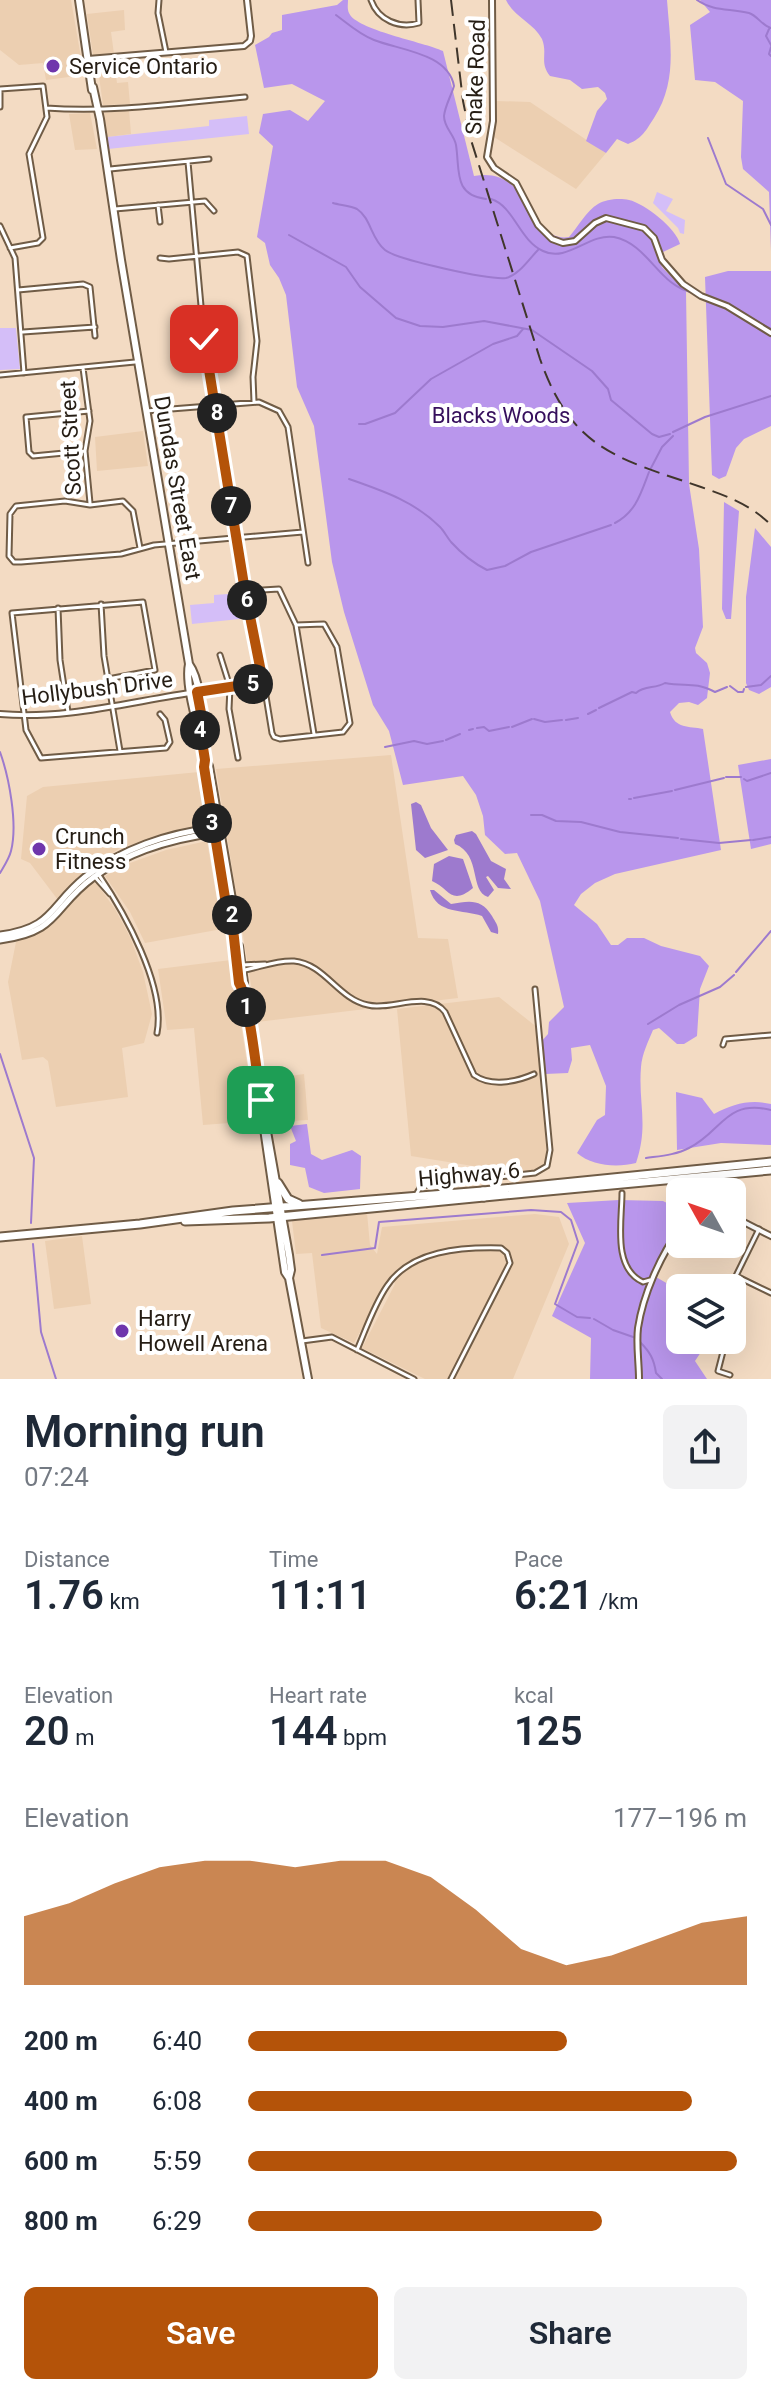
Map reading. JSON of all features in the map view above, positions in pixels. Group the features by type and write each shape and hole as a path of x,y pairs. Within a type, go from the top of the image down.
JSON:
{"highway":[{"name":"Highway 6","path":"483,1194 771,1162"},
{"name":"Highway 6","path":"279,1212 305,1206 771,1170"},
{"path":"278,1183 288,1199 305,1206"},
{"name":"Highway 6","path":"0,1237 414,1199"}],"main road":[{"name":"Dundas Street East","path":"79,0 189,664 193,670 194,693 202,718 200,729 205,760 209,766 217,831 233,905 231,911 234,948 240,968 239,983 279,1212"},
{"path":"0,937 41,926 95,873 147,843 217,831"},
{"name":"Dundas Street East","path":"262,1104 278,1183 279,1212"},
{"path":"279,1212 308,1379"}],"street":[{"path":"159,0 158,13 166,53"},
{"path":"88,59 244,46 251,36 247,0"},
{"path":"371,0 379,14 397,25 409,26 419,23 418,0"},
{"name":"Snake Road","path":"492,0 493,111 487,157 494,168 516,183 544,233 558,243 567,244 606,218 644,228 654,238 662,260 683,284 771,333"},
{"path":"0,107 0,90 40,84 45,89 45,126 32,143 29,154 43,238 38,243 10,248"},
{"path":"46,108 130,107 245,97"},
{"path":"106,170 209,159"},
{"path":"188,162 204,339 245,591 274,737 280,739 343,732 350,723 337,647 328,627 320,623 296,625"},
{"path":"113,210 207,202 214,211"},
{"path":"158,205 160,222"},
{"path":"0,226 15,258 24,373"},
{"path":"160,258 238,252 247,256 257,341 254,402"},
{"path":"18,290 83,284 90,287 95,336"},
{"path":"22,332 95,327"},
{"path":"0,375 139,361"},
{"name":"Scott Street","path":"83,368 90,421 85,451 90,505"},
{"path":"146,411 254,402 279,411 288,427 308,563"},
{"path":"85,451 33,456 29,452 26,417 89,411"},
{"path":"140,548 133,511 123,501 90,505 65,501 16,506 10,514 8,549 11,560 21,562 111,555 169,544 303,532"},
{"path":"245,591 279,589 296,625 314,734"},
{"path":"108,679 155,670 144,603 58,607 12,613 23,715 27,734 41,758 169,746 165,720 160,714"},
{"path":"101,604 108,679 120,751"},
{"path":"58,607 60,665 68,712"},
{"path":"220,655 230,687 229,709 238,758"},
{"path":"194,693 263,682"},
{"name":"Hollybush Drive","path":"0,714 68,712 194,693"},
{"path":"95,873 134,934 147,967 156,1006 157,1033"},
{"path":"240,968 293,961 318,970 353,1000 369,1006 417,1002 438,1005 445,1012 474,1075 491,1082 523,1079 534,1074"},
{"path":"414,1199 421,1186 535,1173 547,1166 550,1150 535,989"},
{"path":"723,1045 725,1039 771,1035"},
{"path":"622,1193 624,1260 635,1278 643,1282 656,1274"},
{"path":"746,1223 771,1236"},
{"path":"737,1274 759,1229"},
{"path":"357,1350 389,1283 421,1257 434,1253 501,1248 509,1256 510,1263 451,1379"},
{"path":"639,1379 638,1329 656,1274 666,1255"},
{"path":"746,1281 771,1293"},
{"path":"302,1341 332,1337 414,1379"},
{"path":"722,1354 718,1371 730,1375"}],"shaded area":[{"path":"0,0 71,0 84,75 46,80 43,63 19,65 0,50"},
{"path":"124,10 125,30 111,32 114,54 93,55 87,14"},
{"path":"114,61 117,83 128,82 130,104 103,105 97,62"},
{"path":"496,101 530,102 606,153 576,189 494,137"},
{"path":"129,110 131,134 107,137 104,113"},
{"path":"90,113 97,149 75,150 69,114"},
{"path":"247,116 249,134 108,149 107,137 209,126 209,120"},
{"path":"657,192 673,199 666,211 685,220 684,234 653,203"},
{"path":"0,328 16,328 20,369 0,370"},
{"path":"143,431 148,466 97,471 95,437"},
{"path":"242,593 249,618 192,624 190,605 214,603 214,595"},
{"path":"391,755 418,938 448,939 458,998 257,1022 216,769"},
{"path":"199,772 206,825 120,848 87,870 58,900 30,863 21,859 27,796 43,787"},
{"path":"416,802 421,805 431,828 448,850 425,858 416,850 411,804"},
{"path":"472,831 491,861 506,869 504,879 511,889 498,888 488,876 494,890 488,897 482,893 469,856 454,840 456,835"},
{"path":"207,841 222,929 145,943 130,912 105,876 166,850"},
{"path":"449,856 463,859 473,888 460,896 451,894 432,881 434,864"},
{"path":"91,882 97,884 115,909 130,937 143,972 152,1014 144,1043 122,1048 128,1097 56,1107 48,1061 43,1057 22,1060 8,982 16,942 45,928"},
{"path":"430,890 451,904 469,902 483,906 496,923 498,934 491,932 482,916 438,904"},
{"path":"231,960 256,1121 203,1125 194,1028 167,1030 158,969"},
{"path":"499,997 538,1028 547,1161 536,1170 517,1173 411,1156 397,1009"},
{"path":"304,1074 308,1120 272,1122 262,1080"},
{"path":"367,1213 370,1245 377,1254 382,1227 535,1214 559,1217 569,1244 513,1379 425,1379 362,1348 395,1284 391,1276 354,1343 321,1328 312,1253 296,1254 292,1221"},
{"path":"82,1236 91,1304 54,1309 45,1241"}],"green space":[{"name":"Blacks Woods","path":"348,0 349,13 364,25 443,51 474,176 493,176 508,182 519,192 545,229 556,236 569,237 598,204 625,199 643,206 659,218 673,231 680,244 663,252 659,259 662,267 686,292 689,484 699,549 703,627 695,648 707,663 710,673 707,698 698,705 679,703 670,712 679,724 703,729 721,850 615,874 595,883 581,894 574,905 597,924 611,945 618,945 627,938 644,938 661,946 700,956 709,966 700,989 697,1036 684,1044 677,1044 659,1028 653,1030 646,1048 640,1080 642,1137 636,1163 605,1165 577,1153 597,1120 605,1115 606,1086 590,1045 571,1048 572,1060 568,1073 545,1074 541,1042 548,1034 549,1022 564,1007 540,901 517,853 505,854 485,835 476,795 463,776 403,785 389,731 373,705 344,612 332,562 314,426 297,387 286,295 270,265 265,243 257,237 273,146 259,133 263,114 290,110 308,121 325,101 292,84 264,88 255,45 282,30 282,15 337,5"},
{"path":"506,0 667,0 671,61 667,90 662,104 641,136 628,144 617,139 606,153 586,141 597,111 607,99 605,93 598,87 582,89 570,80 550,76 545,66 542,39"},
{"path":"700,0 771,0 771,251 769,192 743,169 743,101 715,82 695,80 690,25 710,12"},
{"path":"728,271 771,271 771,426 744,439 736,448 726,476 719,479 712,475 705,277"},
{"path":"724,502 739,511 731,619 726,619 722,609"},
{"path":"755,528 771,547 771,687 759,694 749,690 746,683 746,597"},
{"path":"771,759 771,844 751,849 738,765"},
{"path":"676,1092 702,1098 714,1114 742,1103 771,1104 771,1145 721,1143 677,1150"},
{"path":"307,1124 311,1154 322,1160 352,1150 361,1156 360,1189 324,1193 309,1187 305,1168 290,1165 290,1144 296,1141 290,1126"},
{"path":"619,1200 666,1202 666,1250 656,1277 666,1283 666,1354 700,1354 695,1361 707,1379 590,1379 591,1338 552,1316 585,1243 567,1203"}],"waterway":[{"path":"697,0 716,8 749,13 771,28"},
{"path":"336,15 369,38 433,60 450,75 454,86 444,116 456,145 460,180 468,192 486,199"},
{"path":"769,29 766,36 771,45"},
{"path":"771,47 771,56"},
{"path":"708,138 726,184 763,209 771,225"},
{"path":"491,199 499,203 528,239 543,251 561,253 596,239 614,237 636,248 672,283 694,293"},
{"path":"333,203 355,208 362,213 385,250 444,268 506,278 519,270 538,250"},
{"path":"289,235 346,267 360,287 396,318 420,326 443,327 484,321 532,330 592,371 608,389 611,400 652,434 659,437 670,434"},
{"path":"747,316 771,329"},
{"path":"359,424 395,413 431,379 493,344 517,336 523,329"},
{"path":"673,432 705,417 771,396"},
{"path":"651,468 662,447 673,436"},
{"path":"615,523 633,508 649,472"},
{"path":"349,479 420,510 440,527 463,554 487,570 611,525"},
{"path":"746,687 761,685 771,676"},
{"path":"599,708 632,692 665,683 695,685 715,692 727,687"},
{"path":"730,686 738,692 744,689"},
{"path":"588,714 596,710"},
{"path":"566,720 578,718"},
{"path":"512,727 532,719"},
{"path":"534,719 545,722 562,720"},
{"path":"477,728 484,727 489,731 509,727"},
{"path":"469,730 473,729"},
{"path":"446,740 460,734"},
{"path":"385,747 414,741 427,744 443,741"},
{"path":"0,752 9,787 14,828 11,851 0,873"},
{"path":"744,779 747,781 771,773"},
{"path":"726,777 741,777"},
{"path":"675,790 724,778"},
{"path":"634,798 672,791"},
{"path":"531,815 542,815 556,821 581,822 620,832 678,838"},
{"path":"753,840 771,837"},
{"path":"681,839 719,843 751,840"},
{"path":"736,972 771,931"},
{"path":"648,1024 679,1005 720,987 734,975"},
{"path":"0,1054 34,1158 31,1223"},
{"path":"646,1158 689,1148 725,1119 743,1109 771,1110"},
{"path":"322,1255 375,1248 379,1222 531,1210 561,1212 571,1220 578,1242 555,1304 577,1317 590,1318"},
{"path":"33,1244 41,1332 56,1379"},
{"path":"594,1319 636,1338"},
{"path":"640,1342 662,1379"}],"railway":[{"path":"451,0 463,101 471,140 540,359 567,413 583,432 622,458 729,498 771,525"}],"place":[{"name":"Service Ontario","path":"53,66"},
{"name":"Crunch Fitness","path":"39,849"},
{"name":"Harry Howell Arena","path":"122,1331"}],"route":[{"path":"204,339 263,682 197,692 214,840 226,904 231,911 239,983 246,1006 261,1100"}]}
